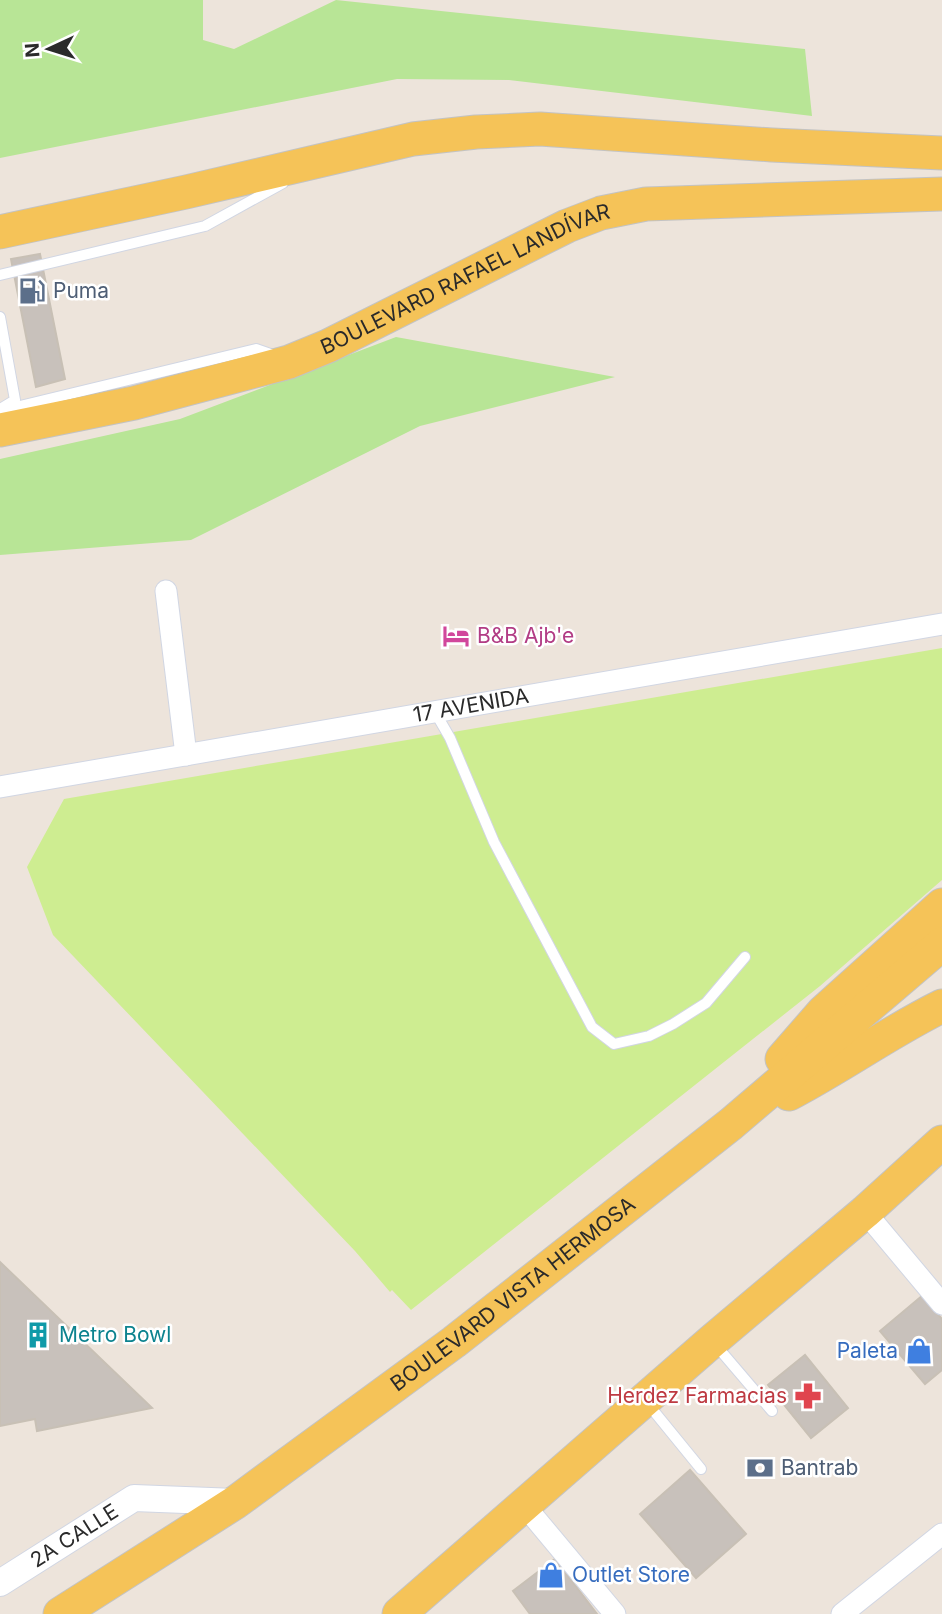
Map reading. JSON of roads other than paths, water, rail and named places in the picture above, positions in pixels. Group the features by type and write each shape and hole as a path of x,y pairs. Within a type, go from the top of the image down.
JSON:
{"main road":[{"path":"0,232 413,139 476,132 540,129 772,145 938,151"},
{"name":"BOULEVARD RAFAEL LANDÍVAR","path":"0,430 134,403 289,362 328,346 566,226 601,214 646,204 942,194"},
{"path":"731,1124 823,1012 942,905"},
{"name":"BOULEVARD VISTA HERMOSA","path":"60,1614 236,1502 454,1342 731,1124 942,944"},
{"path":"731,1124 815,1080 942,1006"},
{"path":"399,1614 712,1341 865,1212 942,1142"}],"street":[{"path":"166,591 187,755"},
{"name":"17 AVENIDA","path":"0,787 942,624"},
{"path":"865,1212 942,1304"},
{"name":"2A CALLE","path":"0,1583 134,1498 236,1502"},
{"path":"524,1506 615,1614"},
{"path":"842,1614 942,1534"}],"lane":[{"path":"0,275 205,226 328,158"},
{"path":"0,317 15,400 0,410"},
{"path":"0,410 256,349 289,362"},
{"path":"435,712 450,738 494,842 592,1027 614,1044 649,1036 706,1003 745,957"},
{"path":"712,1341 772,1411"},
{"path":"645,1400 701,1469"}],"place":[{"name":"Puma","path":"32,291"},
{"name":"B&B Ajb'e","path":"456,636"},
{"name":"Metro Bowl","path":"38,1335"},
{"name":"Paleta","path":"919,1351"},
{"name":"Herdez Farmacias","path":"808,1396"},
{"name":"Bantrab","path":"760,1468"},
{"name":"Outlet Store","path":"551,1575"}]}
